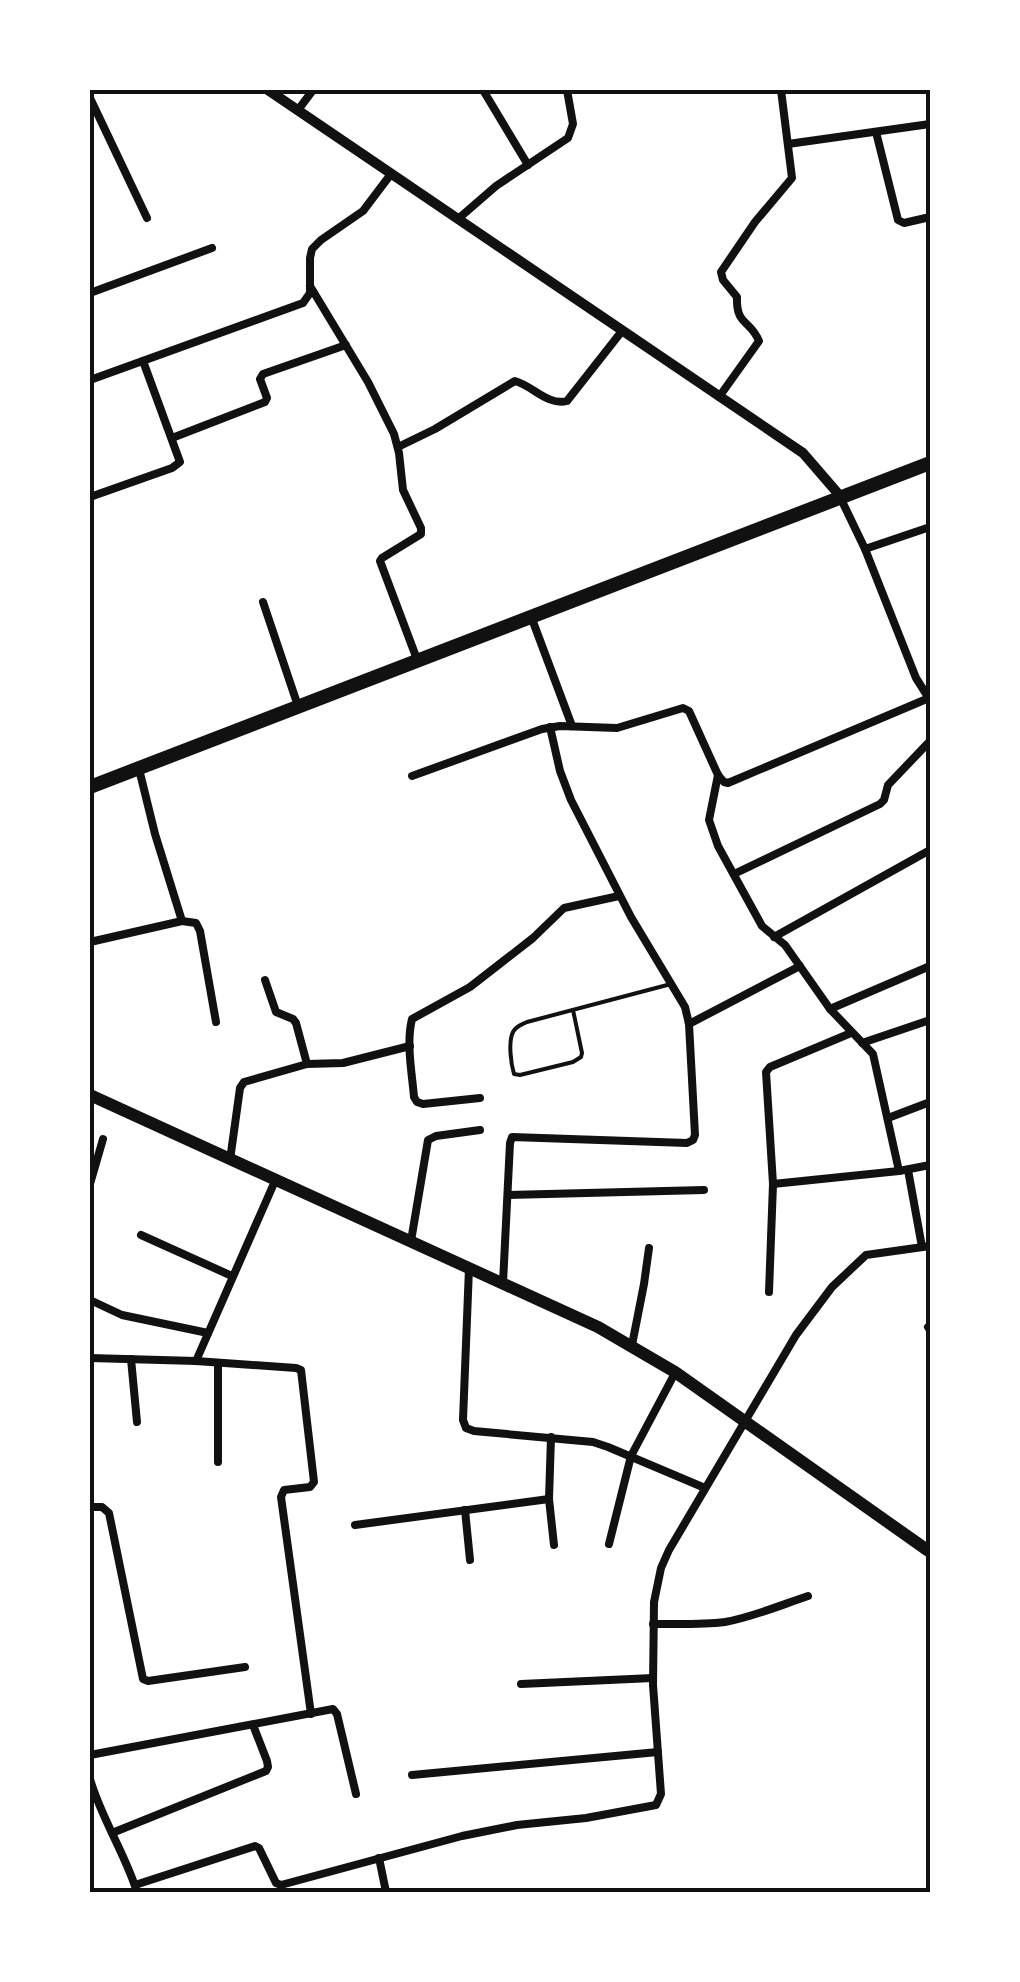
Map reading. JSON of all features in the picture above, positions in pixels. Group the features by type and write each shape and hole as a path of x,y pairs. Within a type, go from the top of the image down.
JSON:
{"highway":[{"path":"90,788 930,464"}],"main road":[{"path":"90,1095 503,1282 632,1345 930,1552"}],"street":[{"path":"100,90 90,98 147,218"},
{"path":"268,90 802,454 841,497 916,678 929,699 734,782 724,782 718,775 685,708 617,728 550,727 412,776"},
{"path":"298,110 313,90"},
{"path":"483,90 528,165"},
{"path":"458,219 496,186 561,144 572,132 567,90"},
{"path":"719,397 759,341 737,312 738,296 721,272 755,222 792,178 781,90"},
{"path":"788,144 930,124"},
{"path":"876,132 898,220 904,223 930,216"},
{"path":"90,380 302,303 309,297 310,253 316,244 364,211 391,174"},
{"path":"90,293 212,248"},
{"path":"310,286 368,382 398,447 403,490 422,534 380,561 418,662"},
{"path":"398,447 436,430 516,381 556,402 567,401 622,330"},
{"path":"172,438 265,402 260,379 263,374 346,346"},
{"path":"90,497 176,466 180,459 143,361"},
{"path":"864,549 930,527"},
{"path":"263,602 298,706"},
{"path":"532,619 572,726"},
{"path":"503,1282 510,1143 514,1136 687,1142 695,1134 684,1008 619,896 566,787 550,727"},
{"path":"734,874 880,804 888,785 930,741"},
{"path":"138,769 182,921"},
{"path":"90,1779 94,1806 112,1833 136,1888 256,1846 279,1885 462,1836 652,1806 660,1799 653,1678 654,1602 661,1568 796,1334 838,1280 870,1254 926,1246 870,1050 830,1009 785,945 757,918 718,846 709,820 718,775"},
{"path":"774,936 930,850"},
{"path":"480,1098 417,1102 410,1046 414,1017 470,987 561,910 619,896"},
{"path":"90,942 182,921 193,922 200,931 216,1022"},
{"path":"688,1024 800,966"},
{"path":"830,1009 930,966"},
{"path":"265,980 276,1012 292,1019 297,1026 307,1064"},
{"path":"862,1043 930,1020"},
{"path":"770,1292 773,1184 766,1072 852,1033"},
{"path":"230,1160 243,1083 307,1064 343,1063 410,1046"},
{"path":"888,1118 930,1102"},
{"path":"411,1242 428,1140 480,1130"},
{"path":"90,1184 103,1139"},
{"path":"773,1184 930,1165"},
{"path":"196,1361 275,1181"},
{"path":"508,1196 704,1190"},
{"path":"141,1235 232,1276"},
{"path":"632,1345 649,1248"},
{"path":"469,1268 464,1425 469,1430 593,1442 705,1488"},
{"path":"90,1300 122,1315 208,1333"},
{"path":"90,1358 196,1361 301,1370 314,1482 310,1487 284,1490 280,1497 311,1714"},
{"path":"131,1359 137,1422"},
{"path":"218,1363 218,1462"},
{"path":"609,1544 631,1456 676,1372"},
{"path":"552,1438 549,1499 554,1544"},
{"path":"355,1525 549,1499"},
{"path":"90,1507 105,1508 109,1513 143,1680 245,1667"},
{"path":"465,1510 470,1560"},
{"path":"654,1624 728,1621 808,1596"},
{"path":"521,1684 653,1678"},
{"path":"90,1754 332,1710 336,1712 356,1794"},
{"path":"112,1833 266,1771 267,1761 254,1725"},
{"path":"412,1775 658,1752"},
{"path":"379,1858 386,1892"}],"lane":[{"path":"573,1010 580,1057 568,1064 514,1074 512,1037 527,1022 671,984"}]}
